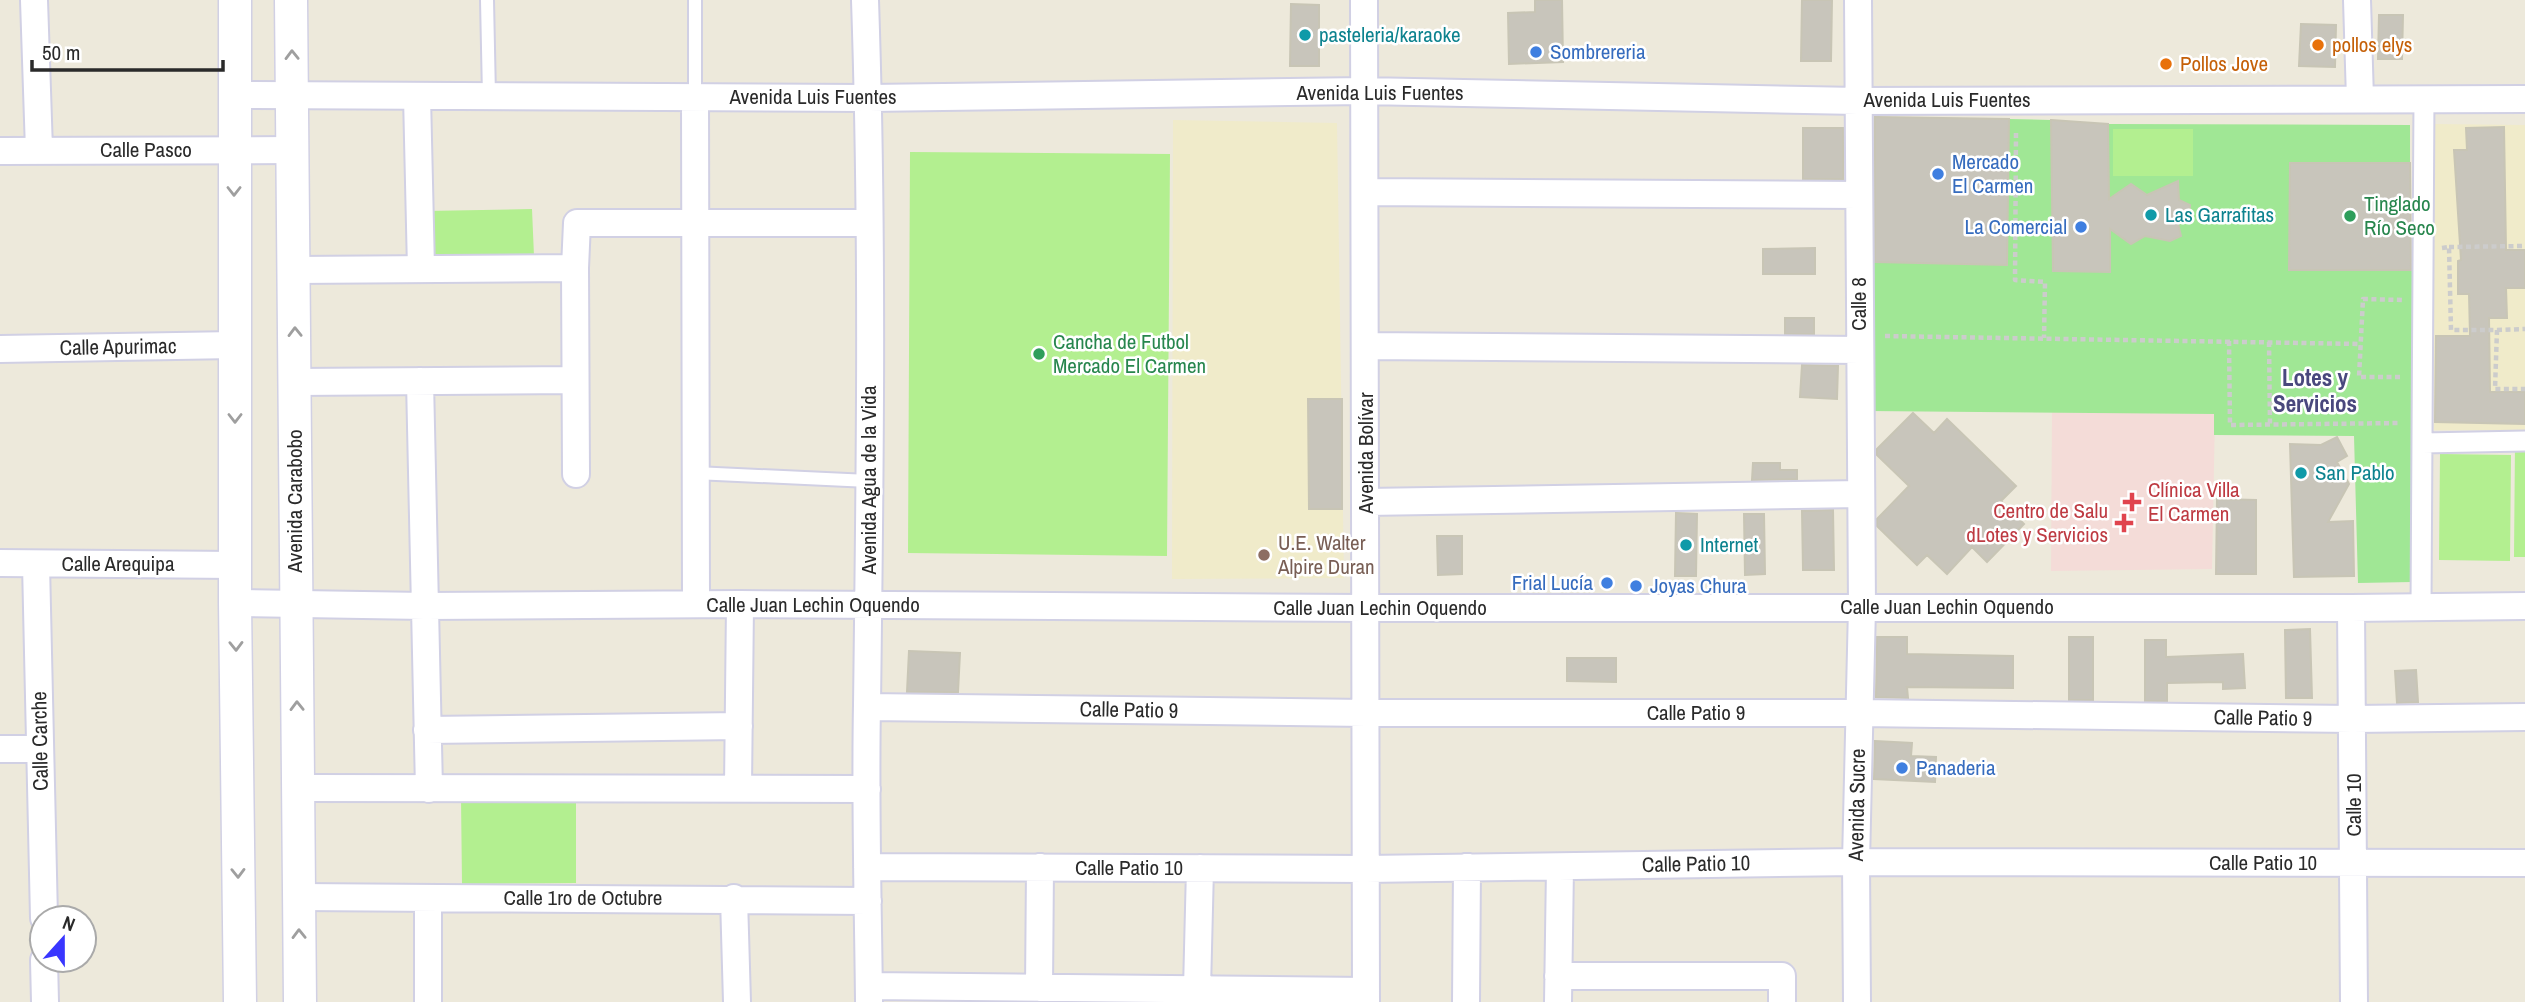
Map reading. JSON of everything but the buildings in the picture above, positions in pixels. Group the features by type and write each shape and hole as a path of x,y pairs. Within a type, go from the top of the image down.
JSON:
{"street":[{"path":"34,0 39,150"},
{"path":"235,0 235,603 240,1002"},
{"name":"Avenida Carabobo","path":"291,0 300,1002"},
{"name":"Avenida Agua de la Vida","path":"866,0 869,98 869,606 866,707 869,994"},
{"name":"Avenida Bolívar","path":"1364,0 1366,996"},
{"name":"Calle 8","path":"1858,0 1862,607"},
{"path":"2357,0 2360,99"},
{"name":"Avenida Luis Fuentes","path":"235,95 869,98 1364,91 1858,101 2424,97 2525,99"},
{"path":"417,96 421,269"},
{"path":"695,97 696,604"},
{"path":"2421,606 2424,97"},
{"name":"Calle Pasco","path":"0,150 293,150"},
{"path":"1366,192 1859,195"},
{"path":"576,474 577,223 869,223"},
{"path":"294,270 575,268"},
{"name":"Calle Apurimac","path":"0,349 235,345"},
{"path":"1366,346 1860,350"},
{"path":"295,382 575,380"},
{"path":"420,381 429,789"},
{"path":"2423,443 2525,441"},
{"path":"1366,502 1861,494"},
{"name":"Calle Arequipa","path":"0,564 236,565"},
{"name":"Calle Carche","path":"36,564 44,904"},
{"name":"Calle Juan Lechin Oquendo","path":"235,603 425,607 696,604 1366,608 2525,606"},
{"path":"738,787 740,604"},
{"name":"Avenida Sucre","path":"1857,1002 1856,862 1862,607"},
{"name":"Calle 10","path":"2351,608 2354,1002"},
{"name":"Calle Patio 9","path":"866,707 1366,713 1859,713 2353,719 2525,718"},
{"path":"427,730 739,726"},
{"path":"0,749 40,749"},
{"path":"298,788 867,789"},
{"name":"Calle Patio 10","path":"867,867 1366,869 1856,862 2525,863"},
{"path":"1039,988 1040,867"},
{"path":"1466,1002 1467,867"},
{"path":"1558,1002 1560,867"},
{"path":"1197,989 1200,868"},
{"name":"Calle 1ro de Octubre","path":"299,897 868,901"},
{"path":"428,898 428,1002"},
{"path":"734,898 737,1002"},
{"path":"44,974 45,1002"},
{"path":"1558,976 1782,976 1782,1002"},
{"path":"869,994 991,995 1039,988 1197,989 1366,996"}],"lane":[{"path":"487,0 489,96"},
{"path":"695,0 695,97"},
{"path":"695,473 869,481"}],"path":[{"path":"2016,132 2015,280 2045,282 2044,338"},
{"path":"2435,248 2525,246"},
{"path":"2449,247 2451,330 2525,329"},
{"path":"2421,300 2363,299 2359,377 2422,377"},
{"path":"2497,330 2495,389 2525,389"},
{"path":"1884,336 2361,344"},
{"path":"2229,341 2230,425 2423,423"},
{"path":"2269,342 2270,425"}],"shaded area":[{"path":"1173,120 1337,123 1344,578 1172,579"},
{"path":"2434,124 2525,125 2525,430 2434,430"},
{"name":"Clínica Villa El Carmen","path":"2052,412 2215,414 2212,569 2051,571"}],"green space":[{"path":"2009,119 2051,120 2054,271 2110,271 2108,124 2410,125 2410,163 2290,163 2289,269 2412,270 2412,582 2358,583 2354,436 2214,435 2214,414 1868,411 1866,262 2007,265"},
{"path":"2113,129 2193,129 2193,176 2113,176"},
{"name":"Cancha de Futbol Mercado El Carmen","path":"910,152 1170,154 1167,556 908,553"},
{"path":"532,209 534,256 428,258 426,211"},
{"path":"2515,444 2525,444 2525,557 2514,557"},
{"path":"2440,454 2511,455 2510,561 2439,560"},
{"path":"576,797 576,883 462,884 461,798"}],"place":[{"name":"pasteleria/karaoke","path":"1305,35"},
{"name":"pollos elys","path":"2318,45"},
{"name":"Sombrereria","path":"1536,52"},
{"name":"Pollos Jove","path":"2166,64"},
{"name":"Mercado El Carmen","path":"1938,174"},
{"name":"Las Garrafitas","path":"2151,215"},
{"name":"Tinglado Río Seco","path":"2350,216"},
{"name":"La Comercial","path":"2081,227"},
{"name":"Cancha de Futbol Mercado El Carmen","path":"1039,354"},
{"name":"San Pablo","path":"2301,473"},
{"name":"Clínica Villa El Carmen","path":"2132,502"},
{"name":"Centro de Salu dLotes y Servicios","path":"2124,523"},
{"name":"Internet","path":"1686,545"},
{"name":"U.E. Walter Alpire Duran","path":"1264,555"},
{"name":"Frial Lucía","path":"1607,583"},
{"name":"Joyas Chura","path":"1636,586"},
{"name":"Panaderia","path":"1902,768"}],"district":[{"name":"Lotes y Servicios","path":"2315,391"}]}
